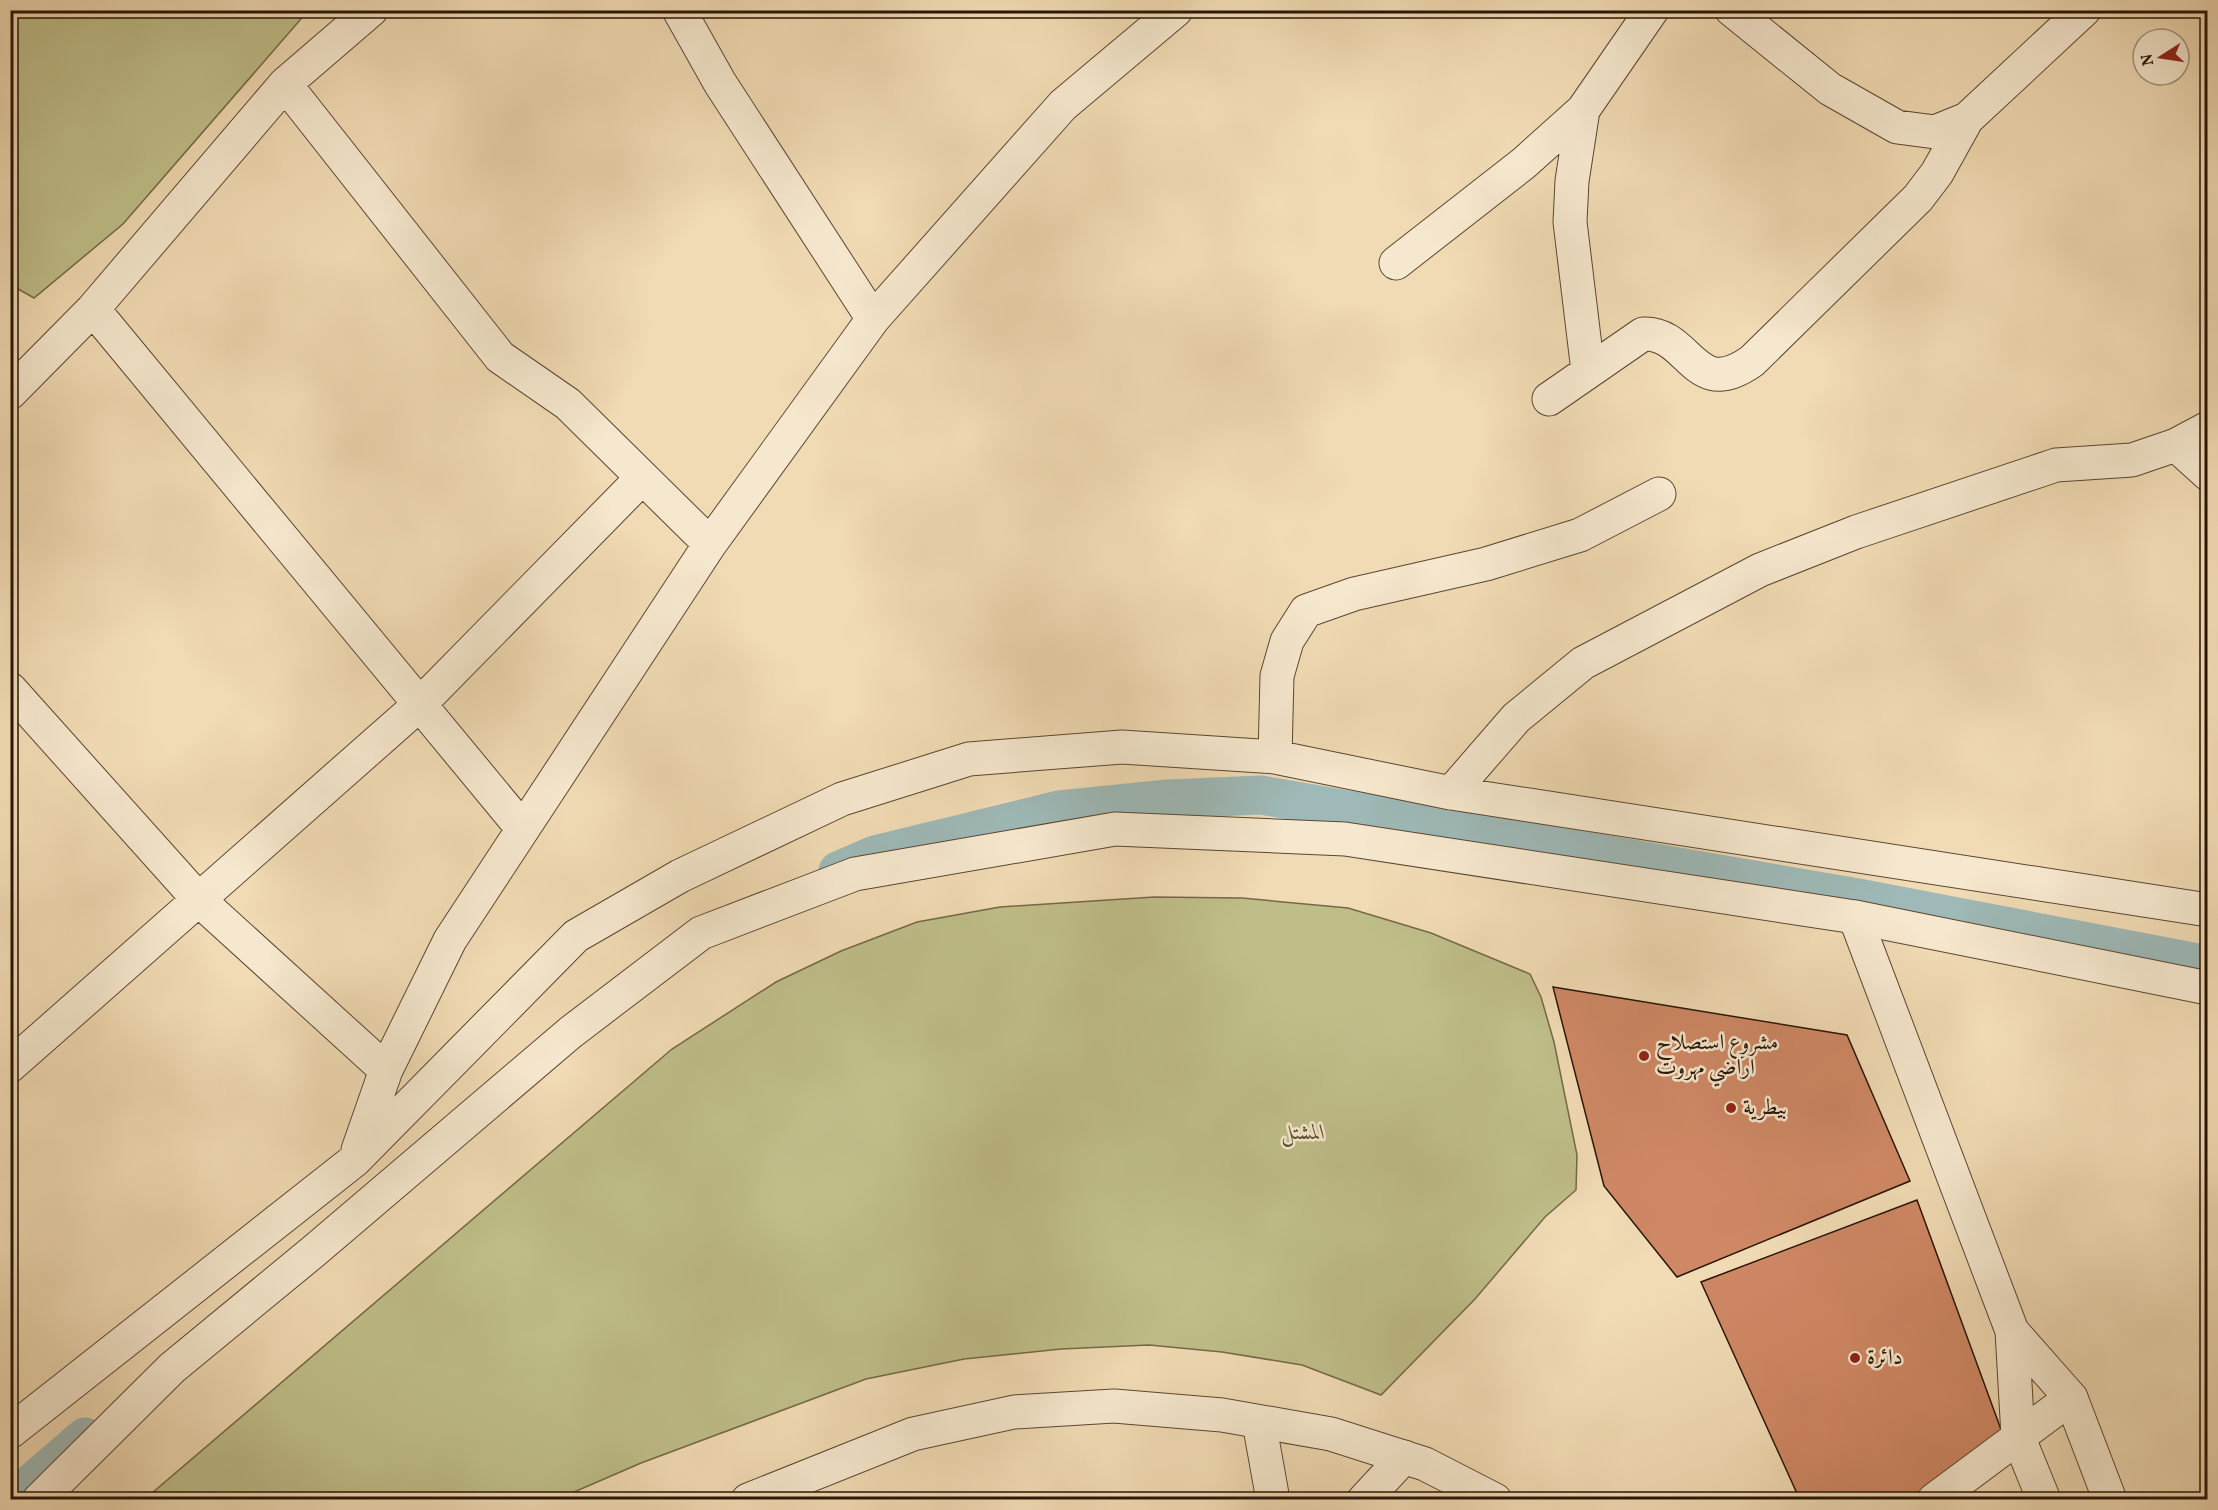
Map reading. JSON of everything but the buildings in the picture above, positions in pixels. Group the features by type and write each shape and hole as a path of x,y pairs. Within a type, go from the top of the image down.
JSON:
{"street":[{"path":"680,10 720,83 873,319"},
{"path":"355,1160 386,1070 450,940 710,544 873,319 1063,105 1176,10"},
{"path":"1396,263 1524,162 1583,110 1652,10"},
{"path":"1732,10 1830,89 1897,127 1935,132 1967,119"},
{"path":"1549,399 1632,339 1643,334 1655,333 1668,337 1696,367 1703,370 1725,374 1740,370 1752,361 1911,206 1937,173 1967,119 2084,10"},
{"path":"10,393 93,309 285,84 359,14"},
{"path":"285,84 500,357 568,404 710,544"},
{"path":"1583,110 1572,181 1570,222 1588,371"},
{"path":"93,309 522,828"},
{"path":"1451,793 1516,718 1583,663 1760,570 1856,532 2056,465 2132,460 2176,446 2208,428"},
{"path":"2176,446 2208,474"},
{"path":"10,1066 419,705 642,478"},
{"path":"1275,757 1277,676 1287,641 1306,611 1354,594 1486,564 1580,535 1659,494"},
{"path":"10,689 199,900 386,1070"},
{"path":"10,1432 355,1160 576,936 680,876 842,800 969,759 1122,747 1275,757 1451,793 2208,910"},
{"path":"39,1500 172,1368 314,1251 571,1032 701,933 855,874 1115,829 1345,839 1855,917 2208,988"},
{"path":"1855,917 2012,1331 2018,1436 2044,1500"},
{"path":"2012,1331 2071,1398 2110,1500"},
{"path":"1934,1500 2071,1398"},
{"path":"748,1500 913,1434 1014,1412 1114,1406 1221,1414 1331,1434 1425,1464 1495,1500"},
{"path":"1259,1422 1273,1500"},
{"path":"1364,1500 1404,1457"}],"green space":[{"path":"11,10 306,10 307,12 123,224 34,298 11,285"},
{"name":"المشتل","path":"1154,897 1242,898 1348,908 1431,933 1530,974 1541,997 1554,1042 1577,1155 1576,1190 1545,1217 1475,1299 1381,1395 1302,1365 1222,1352 1149,1345 1061,1349 964,1359 866,1379 641,1463 558,1499 145,1499 672,1049 776,982 841,951 917,922 1000,907"}],"waterway":[{"path":"838,871 875,855 1059,810 1168,799 1261,795 1858,898 2208,965"},
{"path":"12,1500 85,1437"}],"place":[{"name":"مشروع استصلاح اراضي مهروت","path":"1644,1056"},
{"name":"بيطرية","path":"1731,1108"},
{"name":"دائرة","path":"1855,1358"}]}
